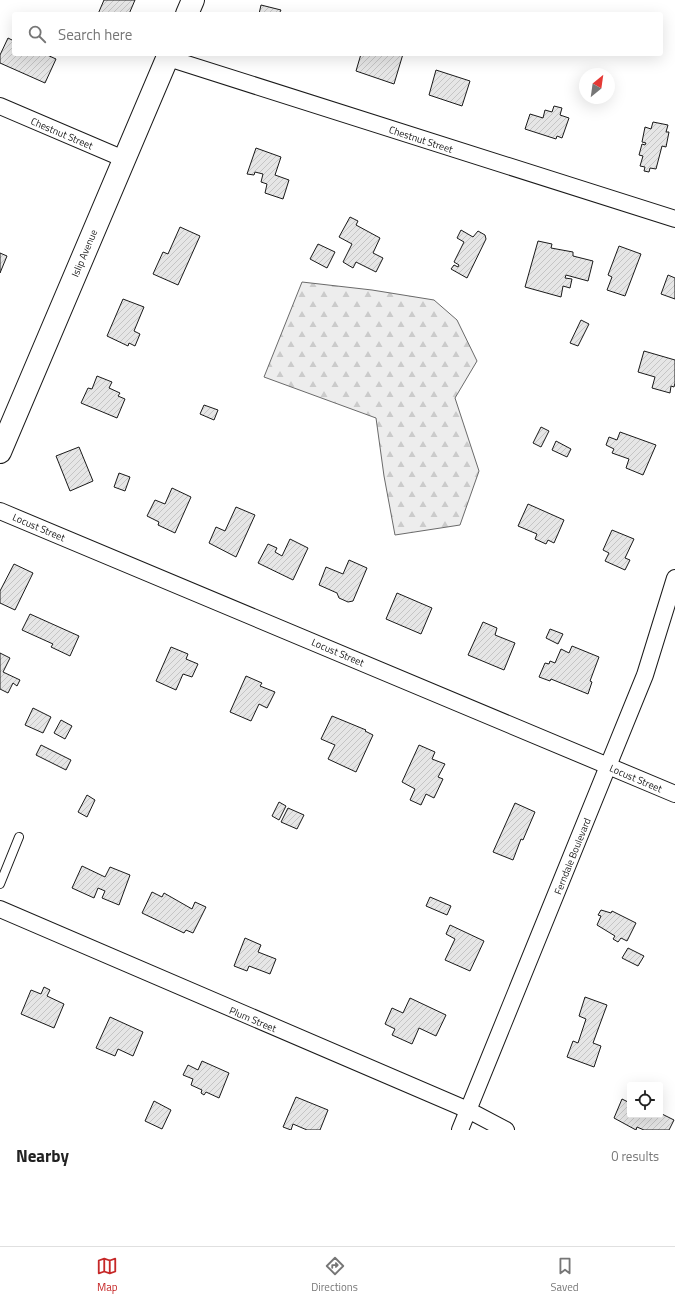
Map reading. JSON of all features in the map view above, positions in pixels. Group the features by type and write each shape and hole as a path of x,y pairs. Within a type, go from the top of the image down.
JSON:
{"main road":[{"path":"188,12 193,0"},
{"name":"Islip Avenue","path":"0,452 168,56"}],"street":[{"name":"Chestnut Street","path":"168,56 675,219"},
{"name":"Chestnut Street","path":"0,106 124,159"},
{"name":"Locust Street","path":"0,510 675,794"},
{"name":"Ferndale Boulevard","path":"460,1130 645,676 675,578"},
{"name":"Plum Street","path":"0,910 468,1110 506,1130"}],"lane":[{"path":"1,878 18,837"}],"green space":[{"path":"302,282 372,290 434,300 457,320 477,361 455,398 479,471 460,525 395,535 384,476 376,418 264,377"}],"building":[{"path":"104,0 135,0 130,12 99,12"},
{"path":"261,5 281,10 280,12 259,12"},
{"path":"8,38 12,40 12,56 49,56 56,59 45,83 0,63 0,55"},
{"path":"360,56 402,56 394,84 356,71"},
{"path":"436,70 470,81 462,106 429,95"},
{"path":"554,106 562,108 560,115 569,118 562,138 557,136 556,139 525,129 530,114 543,118 545,110 552,112"},
{"path":"653,122 668,125 666,132 669,132 666,147 662,146 656,169 650,168 649,172 644,171 645,167 640,166 643,156 639,155 642,144 645,145 646,143 642,142 645,127 651,129"},
{"path":"256,148 281,157 275,175 289,180 283,199 265,193 267,184 261,182 263,174 255,172 254,175 247,174"},
{"path":"350,217 358,221 356,225 380,238 373,253 383,258 376,272 356,262 353,268 343,262 352,244 339,237"},
{"path":"180,227 200,236 178,285 153,274 163,252 168,254"},
{"path":"461,230 473,237 478,231 485,235 486,239 467,278 451,269 454,265 458,267 459,265 454,262 464,242 457,238"},
{"path":"538,241 552,244 551,248 573,252 573,256 593,261 588,281 566,275 565,278 572,279 570,288 563,286 561,297 525,287"},
{"path":"318,244 335,252 327,268 310,259"},
{"path":"619,246 641,254 625,296 607,290 612,277 608,275"},
{"path":"0,253 7,256 0,273"},
{"path":"668,275 675,278 675,299 661,294"},
{"path":"123,299 144,307 134,331 140,334 135,346 129,343 128,346 107,336"},
{"path":"581,320 589,324 578,346 570,343"},
{"path":"644,351 675,360 675,383 674,387 671,386 670,393 652,388 655,377 638,372"},
{"path":"97,376 112,382 109,388 120,393 118,396 125,399 117,418 81,403 88,388 92,389"},
{"path":"204,405 218,410 214,420 200,414"},
{"path":"541,427 549,431 541,447 533,443"},
{"path":"620,432 656,445 643,475 626,468 629,459 612,453 614,449 606,445 609,437 617,440"},
{"path":"556,441 571,449 567,457 552,450"},
{"path":"79,447 93,481 70,491 56,456"},
{"path":"119,473 130,477 125,491 114,487"},
{"path":"172,488 191,497 175,533 158,525 159,522 147,516 155,500 165,504"},
{"path":"528,504 564,520 554,543 548,540 546,544 535,539 537,534 518,526"},
{"path":"236,507 255,515 236,557 209,543 216,527 225,531"},
{"path":"612,530 634,539 625,558 630,560 625,570 605,561 609,553 603,550"},
{"path":"290,539 308,548 293,580 258,563 268,544 277,548 275,552 282,556"},
{"path":"349,560 367,568 353,601 348,602 339,598 337,593 319,585 326,567 343,574"},
{"path":"14,564 33,573 15,610 0,603 0,591"},
{"path":"397,593 432,608 421,634 386,619"},
{"path":"30,614 79,636 70,656 51,647 53,644 22,630"},
{"path":"483,622 497,628 495,635 515,643 504,670 468,655"},
{"path":"550,629 563,634 558,644 546,638"},
{"path":"572,646 599,657 590,681 592,682 588,694 551,679 550,681 539,677 545,663 549,664 550,661 555,663 561,649 569,653"},
{"path":"171,647 188,654 186,659 198,664 192,677 183,674 176,690 156,681"},
{"path":"0,653 10,658 3,672 20,680 17,686 13,683 8,693 0,689"},
{"path":"246,676 262,683 260,686 275,692 267,708 259,704 251,721 230,712"},
{"path":"33,708 51,717 43,733 25,725"},
{"path":"332,716 366,730 365,731 373,735 356,772 328,759 335,745 321,739"},
{"path":"61,720 72,726 65,739 54,733"},
{"path":"41,745 71,760 66,770 36,755"},
{"path":"419,745 435,752 432,759 445,764 438,777 443,779 434,798 426,794 421,805 410,800 415,789 402,782"},
{"path":"87,795 95,800 87,817 78,812"},
{"path":"279,802 286,806 279,820 272,816"},
{"path":"515,803 535,812 523,840 521,839 513,860 493,852"},
{"path":"288,808 304,815 297,829 281,822"},
{"path":"82,866 105,877 110,867 130,875 119,905 102,898 105,891 98,888 94,898 72,888"},
{"path":"152,892 162,897 164,893 192,909 195,902 206,907 193,933 186,930 184,933 142,913"},
{"path":"430,897 451,906 447,915 426,906"},
{"path":"601,910 611,913 612,911 636,923 627,941 621,938 618,942 613,939 615,936 597,925 601,916 598,915"},
{"path":"450,925 484,941 470,971 445,960 455,939 446,934"},
{"path":"245,938 261,945 258,952 276,959 270,974 249,966 247,971 234,966"},
{"path":"628,948 644,956 638,966 622,958"},
{"path":"44,987 50,990 47,996 64,1004 54,1028 21,1014 31,990 41,994"},
{"path":"585,997 607,1005 593,1043 601,1046 594,1067 567,1057 573,1041 578,1043 586,1019 579,1016"},
{"path":"410,998 446,1015 436,1036 419,1028 412,1044 392,1035 395,1029 385,1024 392,1008 403,1013"},
{"path":"110,1017 143,1032 133,1056 118,1049 115,1056 96,1048"},
{"path":"202,1061 229,1073 219,1098 206,1092 204,1095 201,1093 202,1090 191,1085 193,1079 183,1075 188,1065 198,1070"},
{"path":"296,1097 328,1110 320,1130 307,1130 293,1124 291,1130 283,1127"},
{"path":"622,1099 627,1102 627,1118 663,1118 663,1114 674,1120 669,1130 644,1130 637,1127 636,1130 614,1118"},
{"path":"154,1101 171,1110 162,1129 145,1121"}]}
